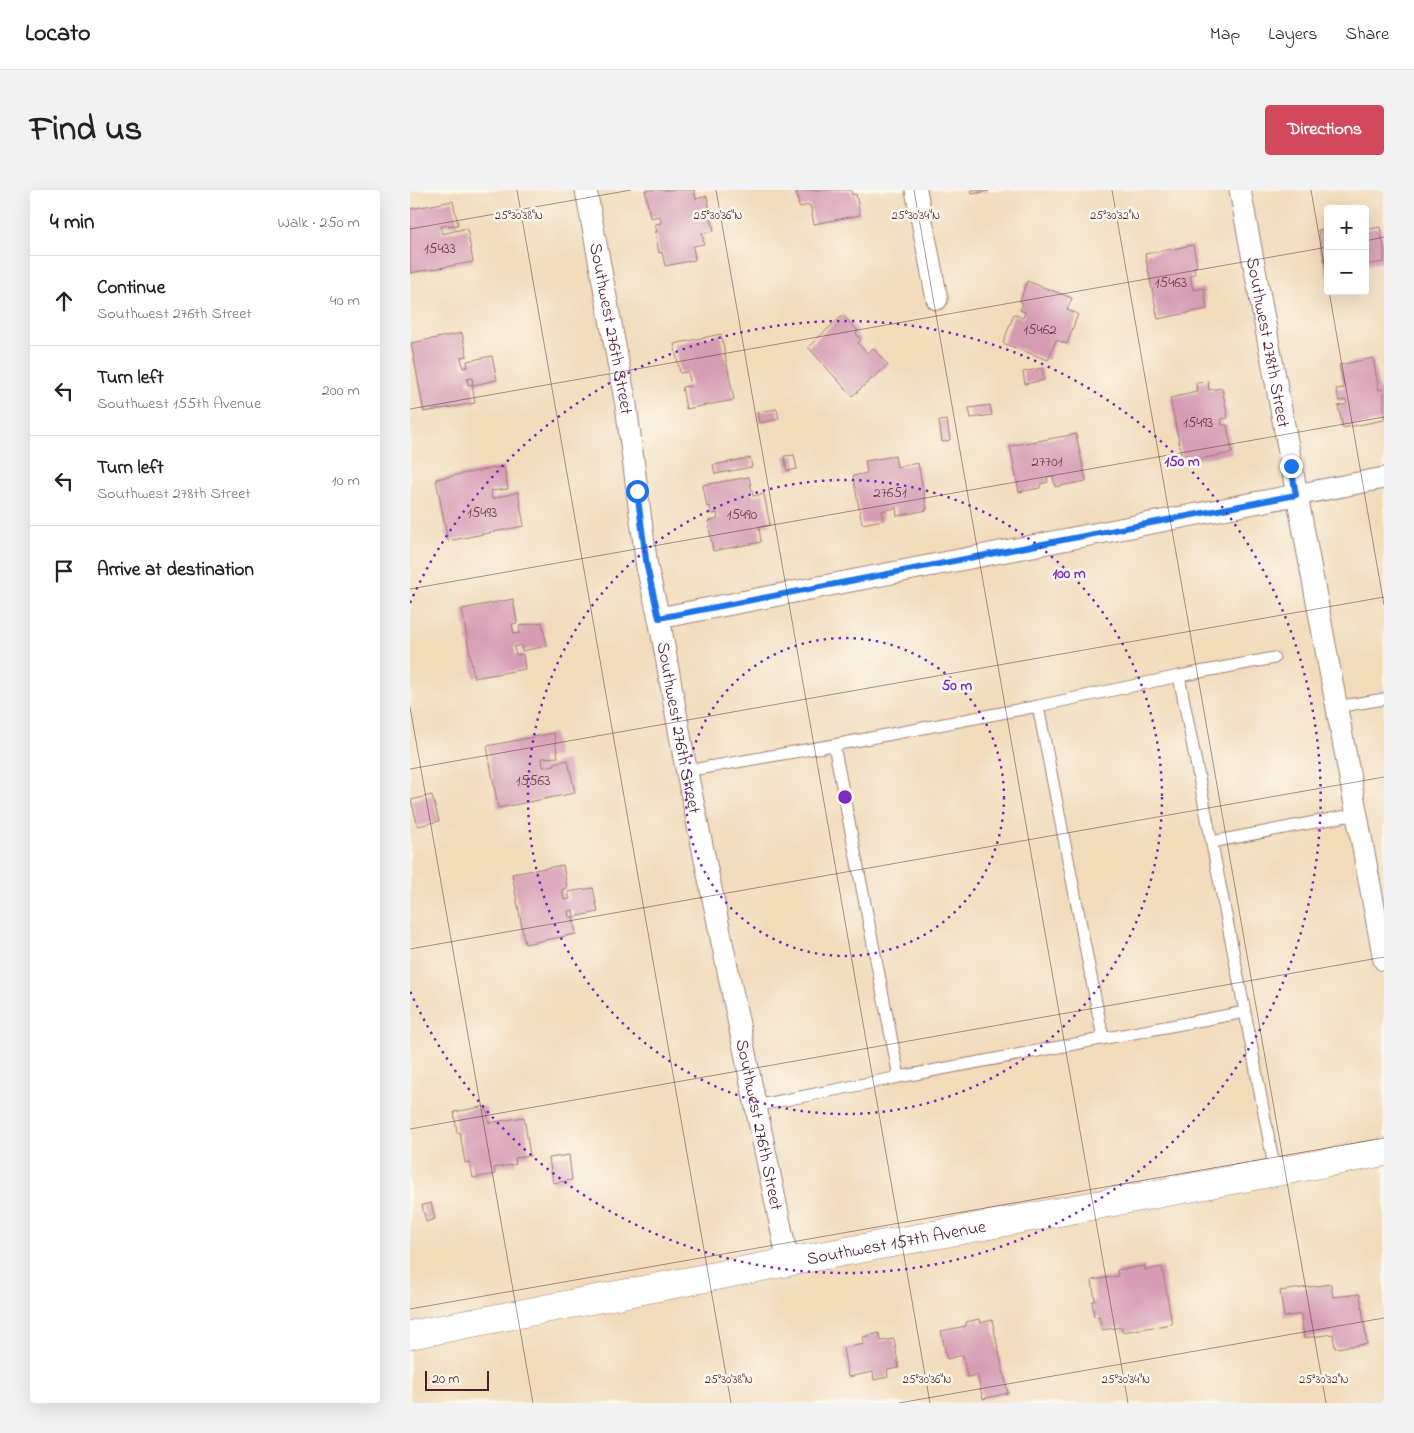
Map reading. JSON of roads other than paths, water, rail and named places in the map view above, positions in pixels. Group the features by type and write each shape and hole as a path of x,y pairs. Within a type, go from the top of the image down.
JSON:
{"street":[{"name":"Southwest 276th Street","path":"586,190 630,427 647,567 659,618 686,771 788,1262"},
{"path":"916,190 937,299"},
{"name":"Southwest 278th Street","path":"1240,190 1336,707 1383,946"},
{"path":"659,618 1384,478"},
{"name":"Southwest 157th Avenue","path":"410,1335 788,1262 1384,1152"}],"lane":[{"path":"686,771 1038,706 1274,658"},
{"path":"1179,676 1275,1172"},
{"path":"1336,707 1384,699"},
{"path":"1038,706 1103,1038"},
{"path":"834,745 899,1077"},
{"path":"1212,842 1357,814"},
{"path":"755,1106 1245,1012"}]}
